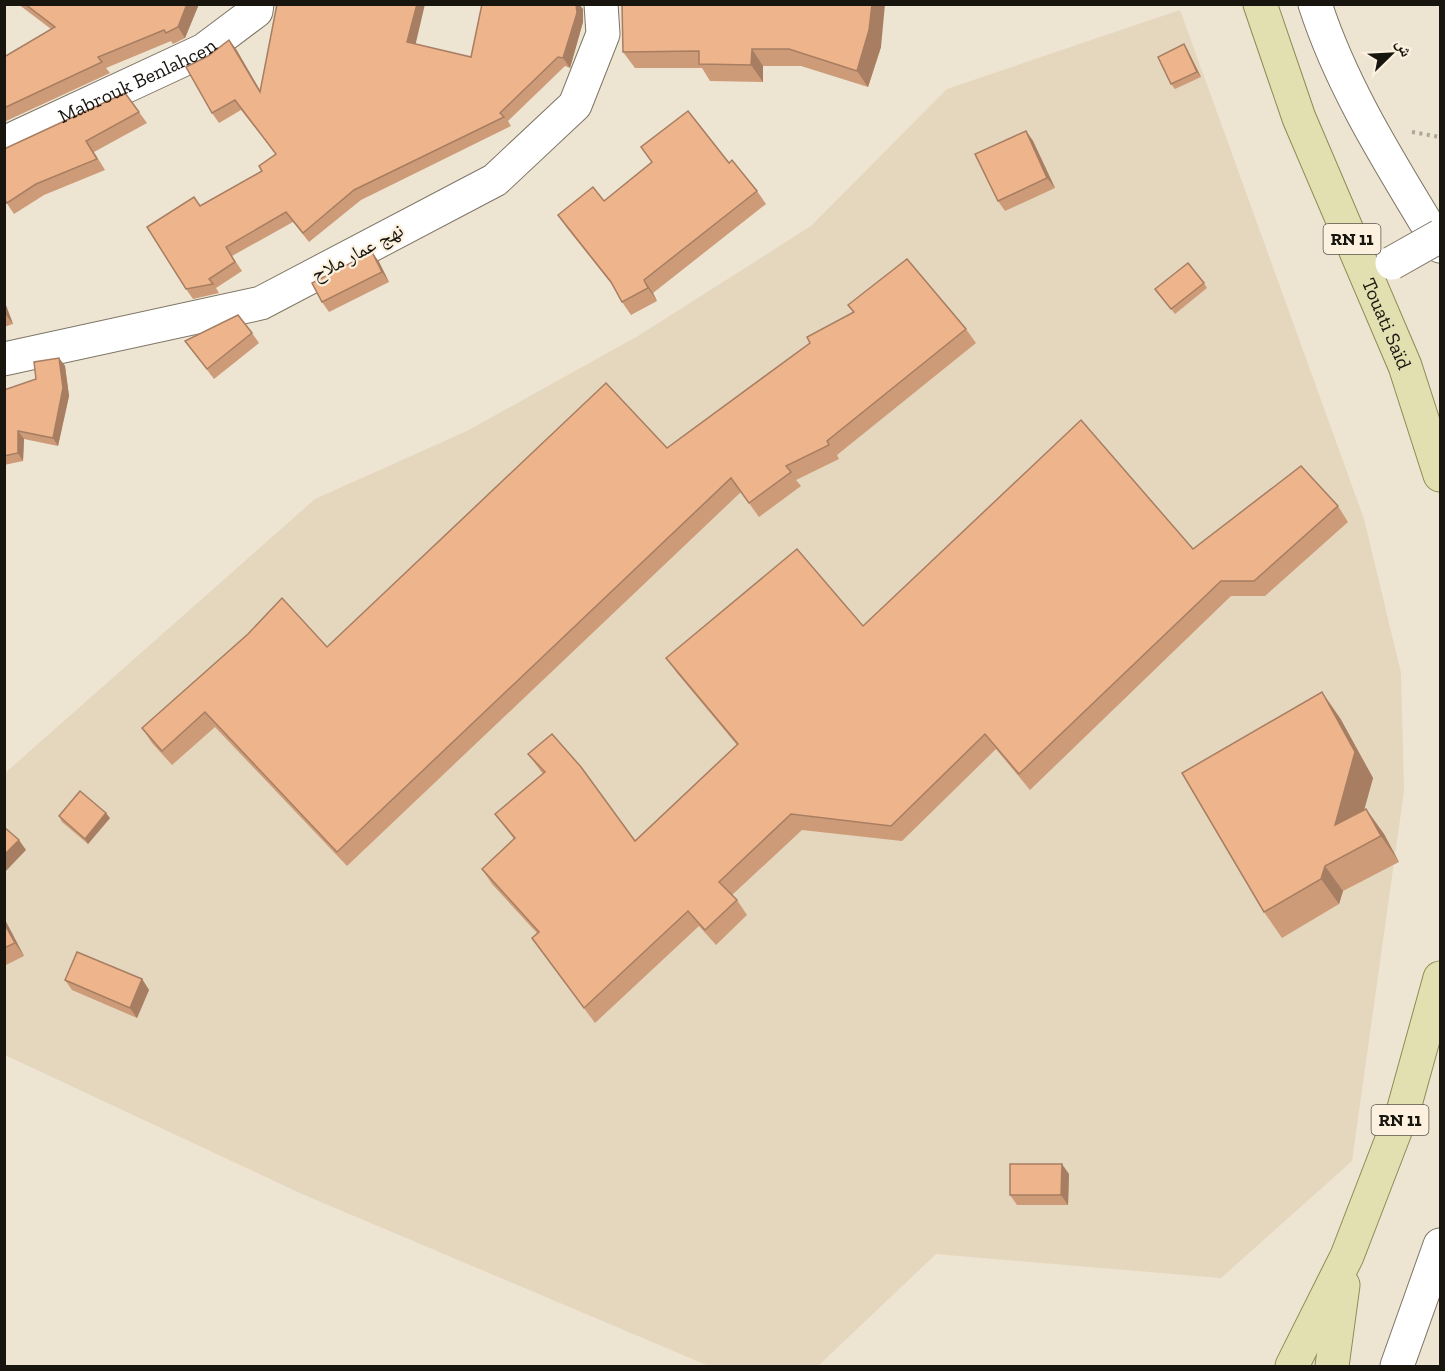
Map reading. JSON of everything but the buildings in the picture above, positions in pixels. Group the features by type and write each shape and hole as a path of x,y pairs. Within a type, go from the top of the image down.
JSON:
{"main road":[{"name":"Touati Saïd","path":"1260,4 1299,118 1379,268 1440,475"},
{"name":"RN 11","path":"1292,1366 1347,1256 1404,1108 1440,978"},
{"name":"RN 11","path":"1332,1366 1347,1256"}],"street":[{"name":"Mabrouk Benlahcen","path":"4,143 204,50 256,11 257,4"},
{"name":"نهج عمار ملاح","path":"4,359 261,303 495,180 576,105 603,34 601,4"},
{"path":"1315,4 1323,28 1369,125 1440,246"},
{"path":"1379,268 1440,236"},
{"path":"1397,1366 1440,1245"}],"shaded area":[{"path":"1180,10 1364,519 1401,673 1404,791 1352,1161 1221,1278 936,1254 818,1366 709,1366 302,1194 5,1055 4,774 315,499 467,431 638,336 811,226 947,89"}]}
